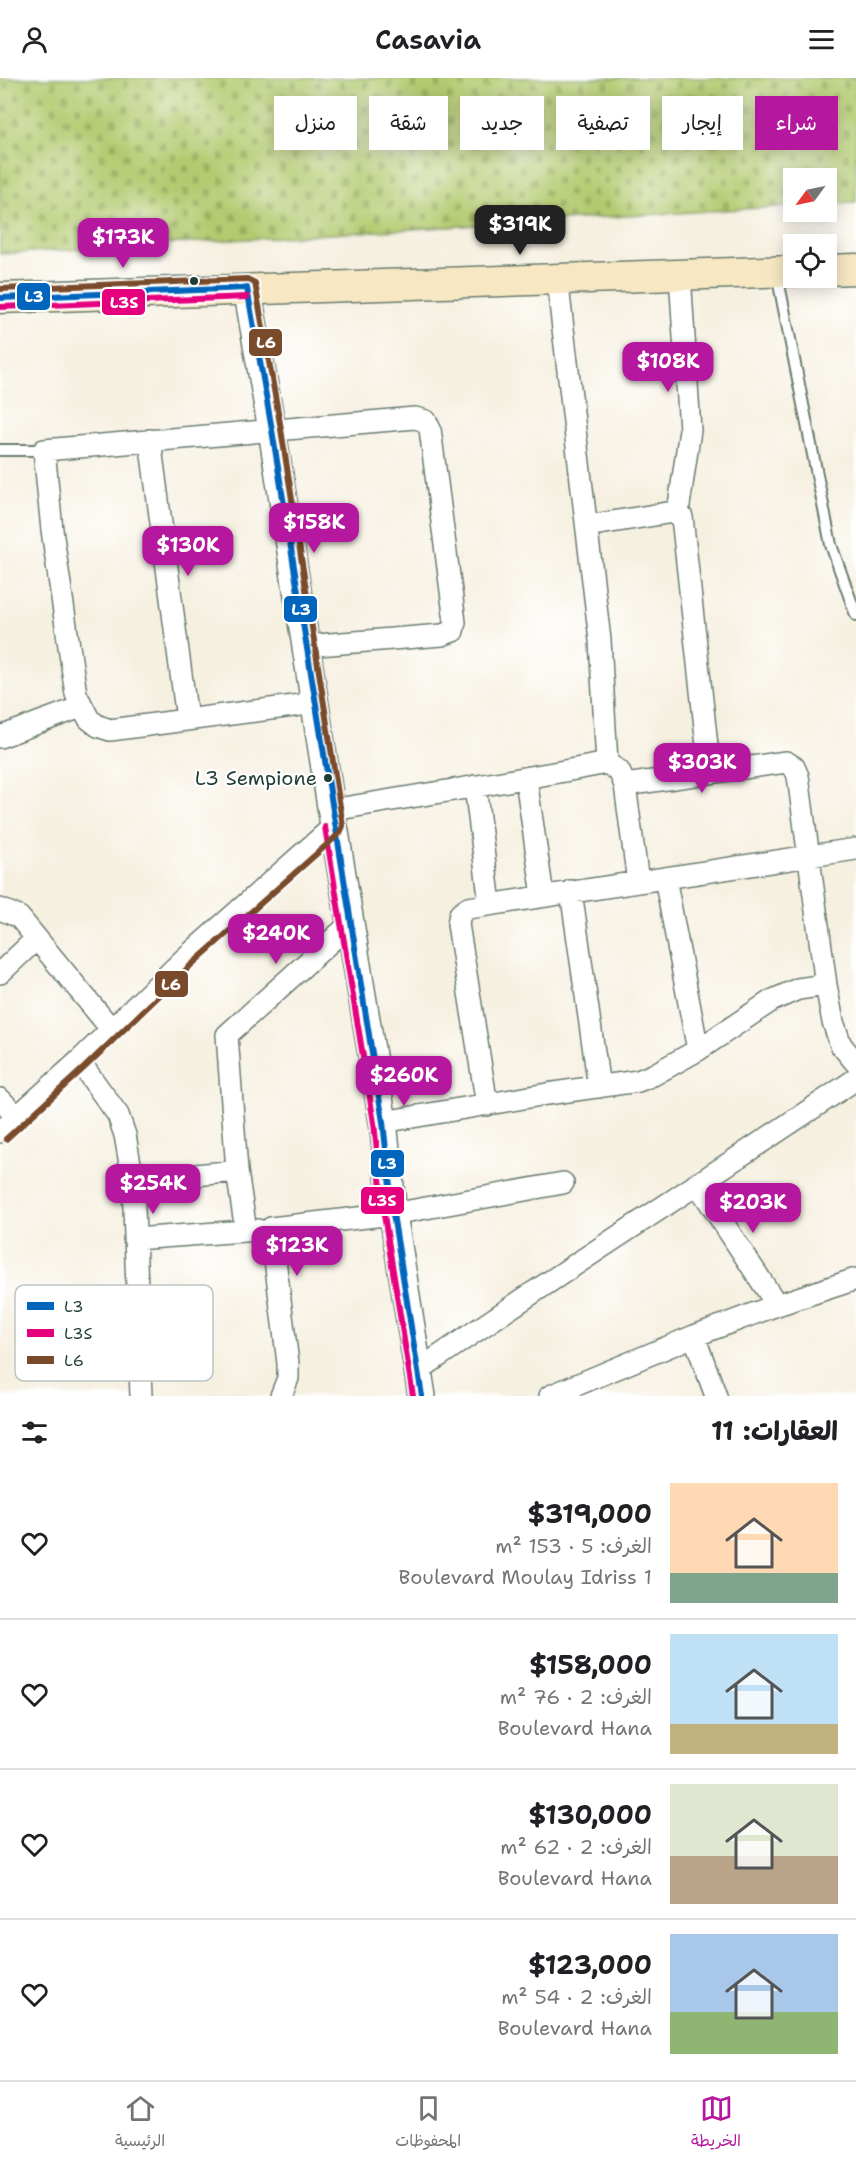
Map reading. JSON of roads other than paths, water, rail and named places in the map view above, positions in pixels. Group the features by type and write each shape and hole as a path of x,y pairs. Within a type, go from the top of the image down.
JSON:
{"main road":[{"path":"837,270 856,269"},
{"path":"0,298 783,271"}],"street":[{"path":"680,275 690,430 678,512 683,524 710,773"},
{"path":"557,279 600,640 608,763"},
{"path":"247,288 272,430 383,1122 393,1214 421,1383"},
{"path":"305,646 433,636 453,631 455,622 430,429 426,421 415,418 44,450 52,530 76,694 89,719 98,726 110,730 316,703"},
{"path":"150,440 187,719"},
{"path":"587,526 678,512"},
{"path":"0,737 81,707"},
{"path":"625,785 786,762 794,767 798,776 833,1022 841,1045 856,1063"},
{"path":"0,1132 112,1030 333,818 475,786 608,763 619,771 625,785 638,882"},
{"path":"526,779 543,896"},
{"path":"475,786 490,904"},
{"path":"486,1105 458,924 460,914 468,908 856,849"},
{"path":"665,878 698,1050"},
{"path":"571,891 599,1087"},
{"path":"0,909 19,917 35,940 112,1030"},
{"path":"246,1231 237,1171 227,1035 350,924"},
{"path":"0,973 35,940"},
{"path":"383,1122 638,1081 698,1050 771,1001 798,989 826,985"},
{"path":"79,1061 118,1116 125,1135 133,1181 136,1285"},
{"path":"421,1383 500,1314 856,1079"},
{"path":"0,1099 17,1118"},
{"path":"133,1181 237,1171"},
{"path":"134,1239 246,1231 393,1214 563,1183"},
{"path":"697,1183 777,1305"},
{"path":"271,1228 288,1363 288,1378 283,1395"},
{"path":"550,1396 694,1336 856,1279"},
{"path":"694,1336 716,1396"},
{"path":"140,1381 141,1396"}],"lane":[{"path":"788,288 831,545 856,615"},
{"path":"0,450 44,450"}],"place":[{"name":"L3 Sempione","path":"328,778"}]}
